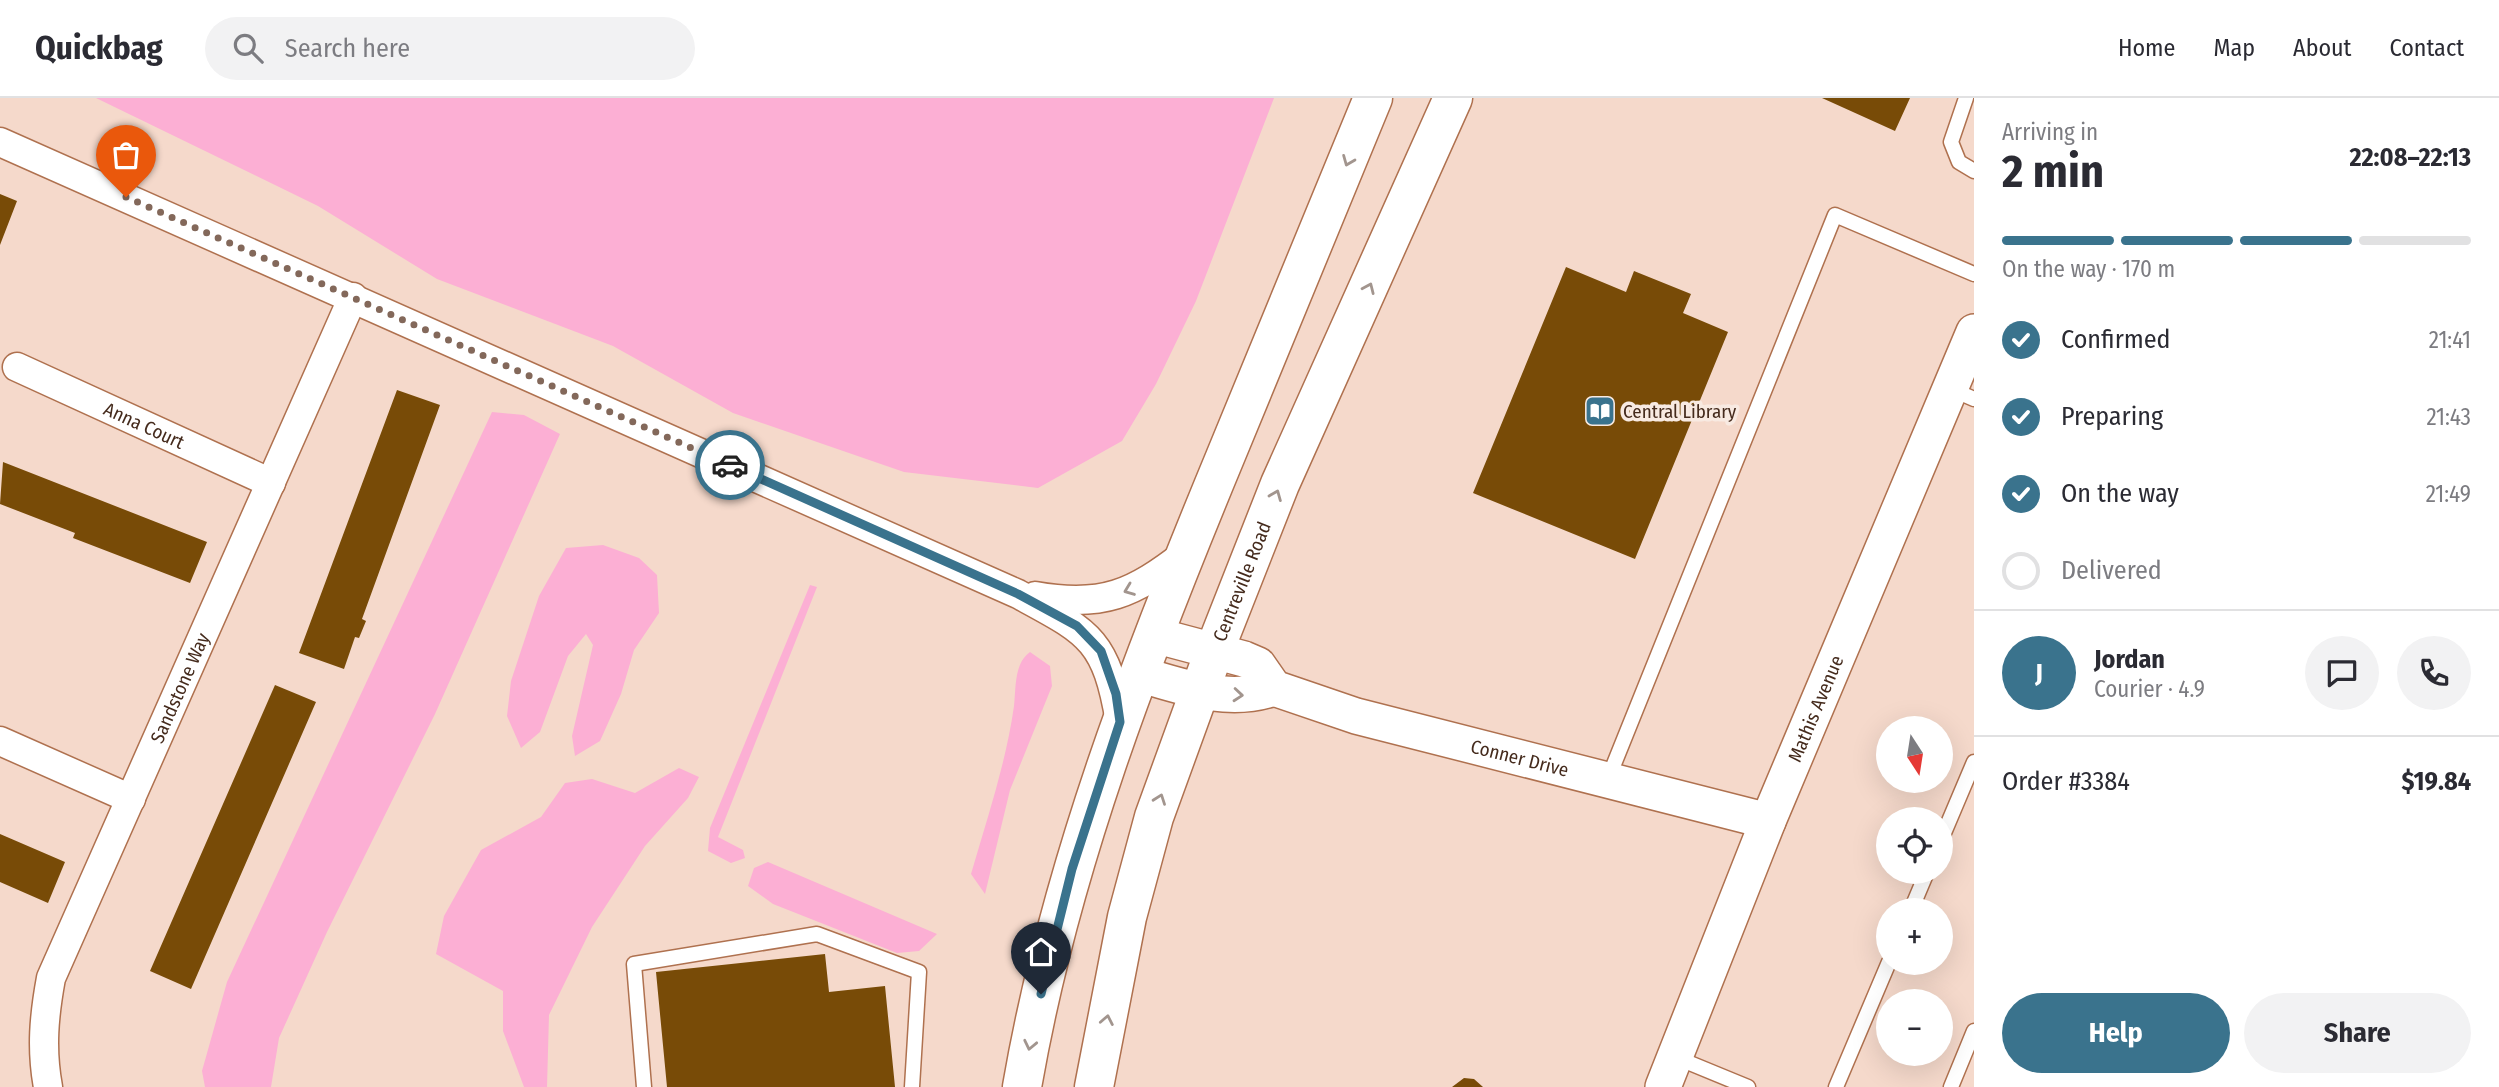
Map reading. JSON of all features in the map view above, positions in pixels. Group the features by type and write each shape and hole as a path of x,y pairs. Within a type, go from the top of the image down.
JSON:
{"highway":[{"path":"1022,1087 1072,869 1120,722 1186,553 1374,98"},
{"name":"Centreville Road","path":"1094,1087 1127,916 1154,817 1214,649 1280,484 1454,98"}],"street":[{"path":"0,142 1018,594 1077,626 1094,642 1108,668 1120,722"},
{"name":"Sandstone Way","path":"48,1087 42,1057 43,1017 51,978 353,297"},
{"name":"Mathis Avenue","path":"1669,1072 1768,821 1962,394 1974,332"},
{"name":"Anna Court","path":"17,368 271,483"},
{"path":"1018,594 1078,601 1117,595 1146,583 1186,553"},
{"name":"Conner Drive","path":"1154,635 1214,649 1258,665 1274,688 1356,716 1768,821"},
{"path":"1139,674 1199,692 1251,696 1274,688"},
{"path":"0,741 131,799"}],"lane":[{"path":"1966,98 1951,142 1959,162 1974,171"},
{"path":"1608,779 1835,215 1974,274"},
{"path":"1953,812 1974,762"},
{"path":"644,1087 634,964 817,934 919,972 912,1087"},
{"path":"1836,1087 1883,975"},
{"path":"1951,1087 1974,1031"},
{"path":"1669,1072 1748,1087"}],"shaded area":[{"path":"96,98 1274,98 1196,301 1156,384 1122,441 1038,488 904,472 733,413 613,346 437,279 318,206"},
{"path":"492,412 524,415 560,434 435,714 327,932 279,1038 271,1087 205,1087 202,1071 227,982"},
{"path":"603,545 639,558 657,575 659,613 634,650 621,694 600,741 575,756 572,736 593,645 586,634 568,656 540,732 521,748 507,716 511,681 539,596 566,548"},
{"path":"810,585 817,587 718,837 743,850 745,858 731,863 708,851 710,828"},
{"path":"1030,652 1050,666 1052,686 1010,790 985,894 971,874 1006,749 1018,669"},
{"path":"679,768 699,777 688,798 645,846 592,927 549,1015 547,1087 524,1087 503,1031 503,991 436,954 444,916 481,850 541,817 565,783 592,779 635,793"},
{"path":"768,862 937,934 919,951 897,953 773,904 748,886 754,868"}],"building":[{"path":"1822,98 1910,98 1895,131"},
{"path":"0,194 17,201 0,245"},
{"path":"1566,267 1626,292 1634,271 1691,294 1683,313 1728,332 1635,559 1473,493"},
{"path":"397,390 440,405 362,619 366,621 359,638 355,637 344,669 299,653"},
{"path":"3,462 207,542 190,583 73,538 75,533 0,504"},
{"path":"275,685 316,702 191,989 150,971"},
{"path":"0,834 65,862 48,903 0,882"},
{"path":"825,954 829,992 885,986 895,1087 667,1087 656,972"},
{"path":"1464,1078 1474,1079 1483,1087 1452,1087"}],"way so far":[{"path":"126,197 730,465"}],"place":[{"name":"Central Library","path":"1600,411"}],"route":[{"path":"730,465 1018,594 1077,626 1101,651 1116,694 1120,722 1072,869 1041,994"}]}
